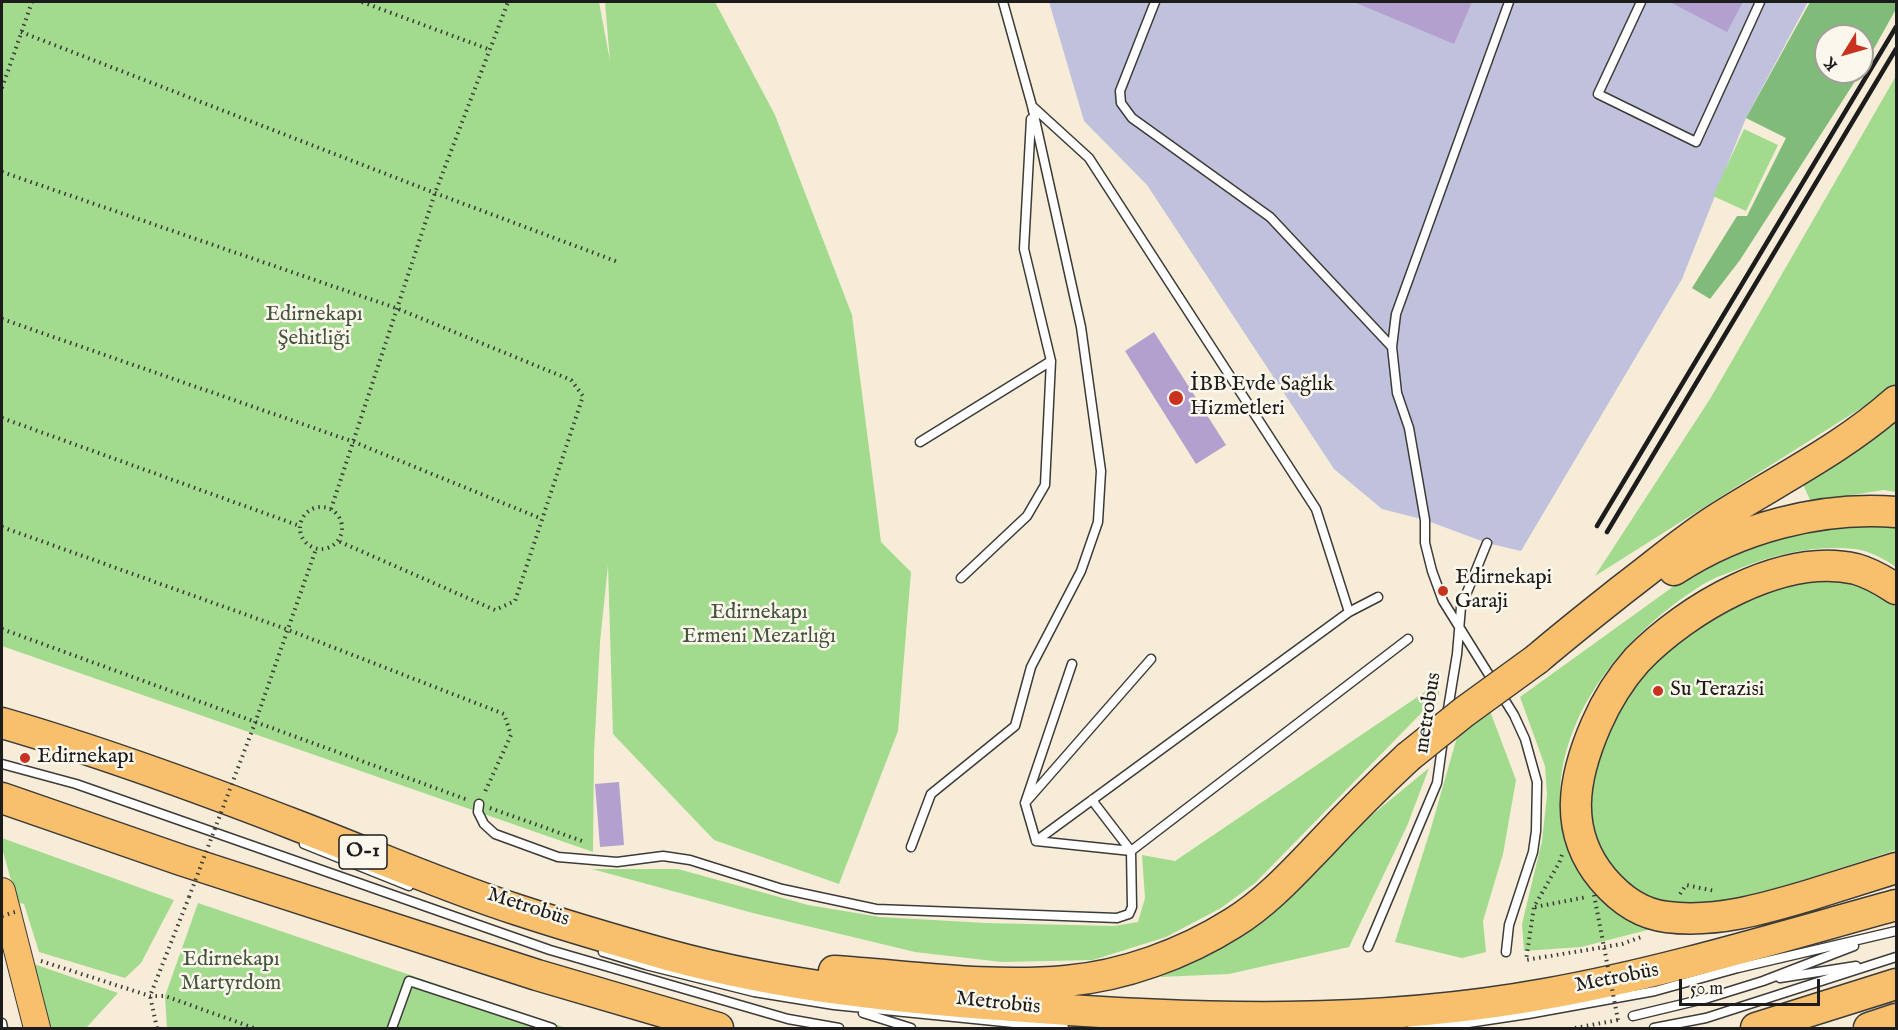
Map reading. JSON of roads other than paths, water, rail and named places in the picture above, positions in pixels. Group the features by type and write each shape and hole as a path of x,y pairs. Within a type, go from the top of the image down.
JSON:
{"highway":[{"path":"729,970 813,970 992,982 1068,981 1148,963 1179,951 1233,923 1260,903 1408,757 1464,712 1537,659 1568,631 1673,549 1716,519 1837,447 1875,420 1896,401"},
{"path":"1537,659 1570,642 1687,561 1729,540 1762,528 1824,515 1849,511 1896,512"},
{"path":"1894,868 1768,908 1701,919 1666,917 1640,910 1620,897 1594,869 1581,843 1575,813 1576,780 1585,749 1601,713 1619,682 1637,660 1690,617 1734,589 1754,581 1778,573 1827,566 1856,569 1877,577 1896,589"},
{"name":"O-1","path":"2,723 75,744 166,775 516,909 669,955 729,970 853,992 915,999 1215,1018 1356,1013 1463,1006 1585,986 1760,943 1892,920"},
{"path":"2,798 181,860 537,975 683,1022 718,1029"},
{"path":"1756,1029 1887,978"}],"main road":[{"path":"2,891 37,1029"}],"lane":[{"path":"911,847 931,794 1015,726 1031,667 1081,571 1098,522 1101,471 1081,327 1032,106 1003,2"},
{"path":"1155,2 1120,91 1121,104 1132,118 1270,217 1392,347"},
{"path":"1506,952 1509,925 1533,852 1537,782 1525,739 1514,715 1443,601 1432,571 1425,543 1425,520 1409,428 1396,393 1392,347 1396,314 1509,2"},
{"path":"1641,2 1598,94 1696,142 1760,2"},
{"path":"961,578 1027,516 1045,485 1051,361 1024,249 1032,106"},
{"path":"1032,106 1089,158 1316,509 1349,612"},
{"path":"920,442 1051,361"},
{"name":"metrobus","path":"1368,947 1437,783 1457,654 1461,607 1487,543"},
{"path":"1036,841 1349,612 1378,597"},
{"path":"1036,841 1131,851 1408,639"},
{"path":"1025,803 1151,659"},
{"path":"1036,841 1025,803 1072,664"},
{"name":"Metrobüs","path":"2,764 76,784 550,950 789,1019 840,1028"},
{"path":"479,804 478,812 484,824 495,834 558,857 617,862 663,856 681,859 782,889 876,909 1117,918 1129,914 1132,907 1131,851 1093,799"},
{"path":"292,839 422,891"},
{"path":"1633,1016 1708,998 1763,981 1892,920"},
{"name":"Metrobüs","path":"1412,1029 1528,1014 1655,991 1892,920"},
{"name":"Metrobüs","path":"592,948 646,965 754,992 834,1005 1064,1029"},
{"path":"1887,978 1896,957"},
{"path":"1763,981 1887,978"},
{"path":"1654,1029 1887,978"},
{"path":"392,1029 409,981 552,1029"},
{"path":"834,1005 882,1017 911,1029"},
{"path":"2,1023 3,1029"}],"railway":[{"path":"1597,526 1896,27"},
{"path":"1607,532 1896,49"}],"place":[{"name":"İBB Evde Sağlık Hizmetleri","path":"1176,398"},
{"name":"Edirnekapi Garaji","path":"1443,591"},
{"name":"Su Terazisi","path":"1658,691"},
{"name":"Edirnekapı","path":"25,758"}],"park label":[{"name":"Edirnekapı Şehitliği","path":"314,328"},
{"name":"Edirnekapı Ermeni Mezarlığı","path":"759,626"},
{"name":"Edirnekapı Martyrdom","path":"231,973"}]}
